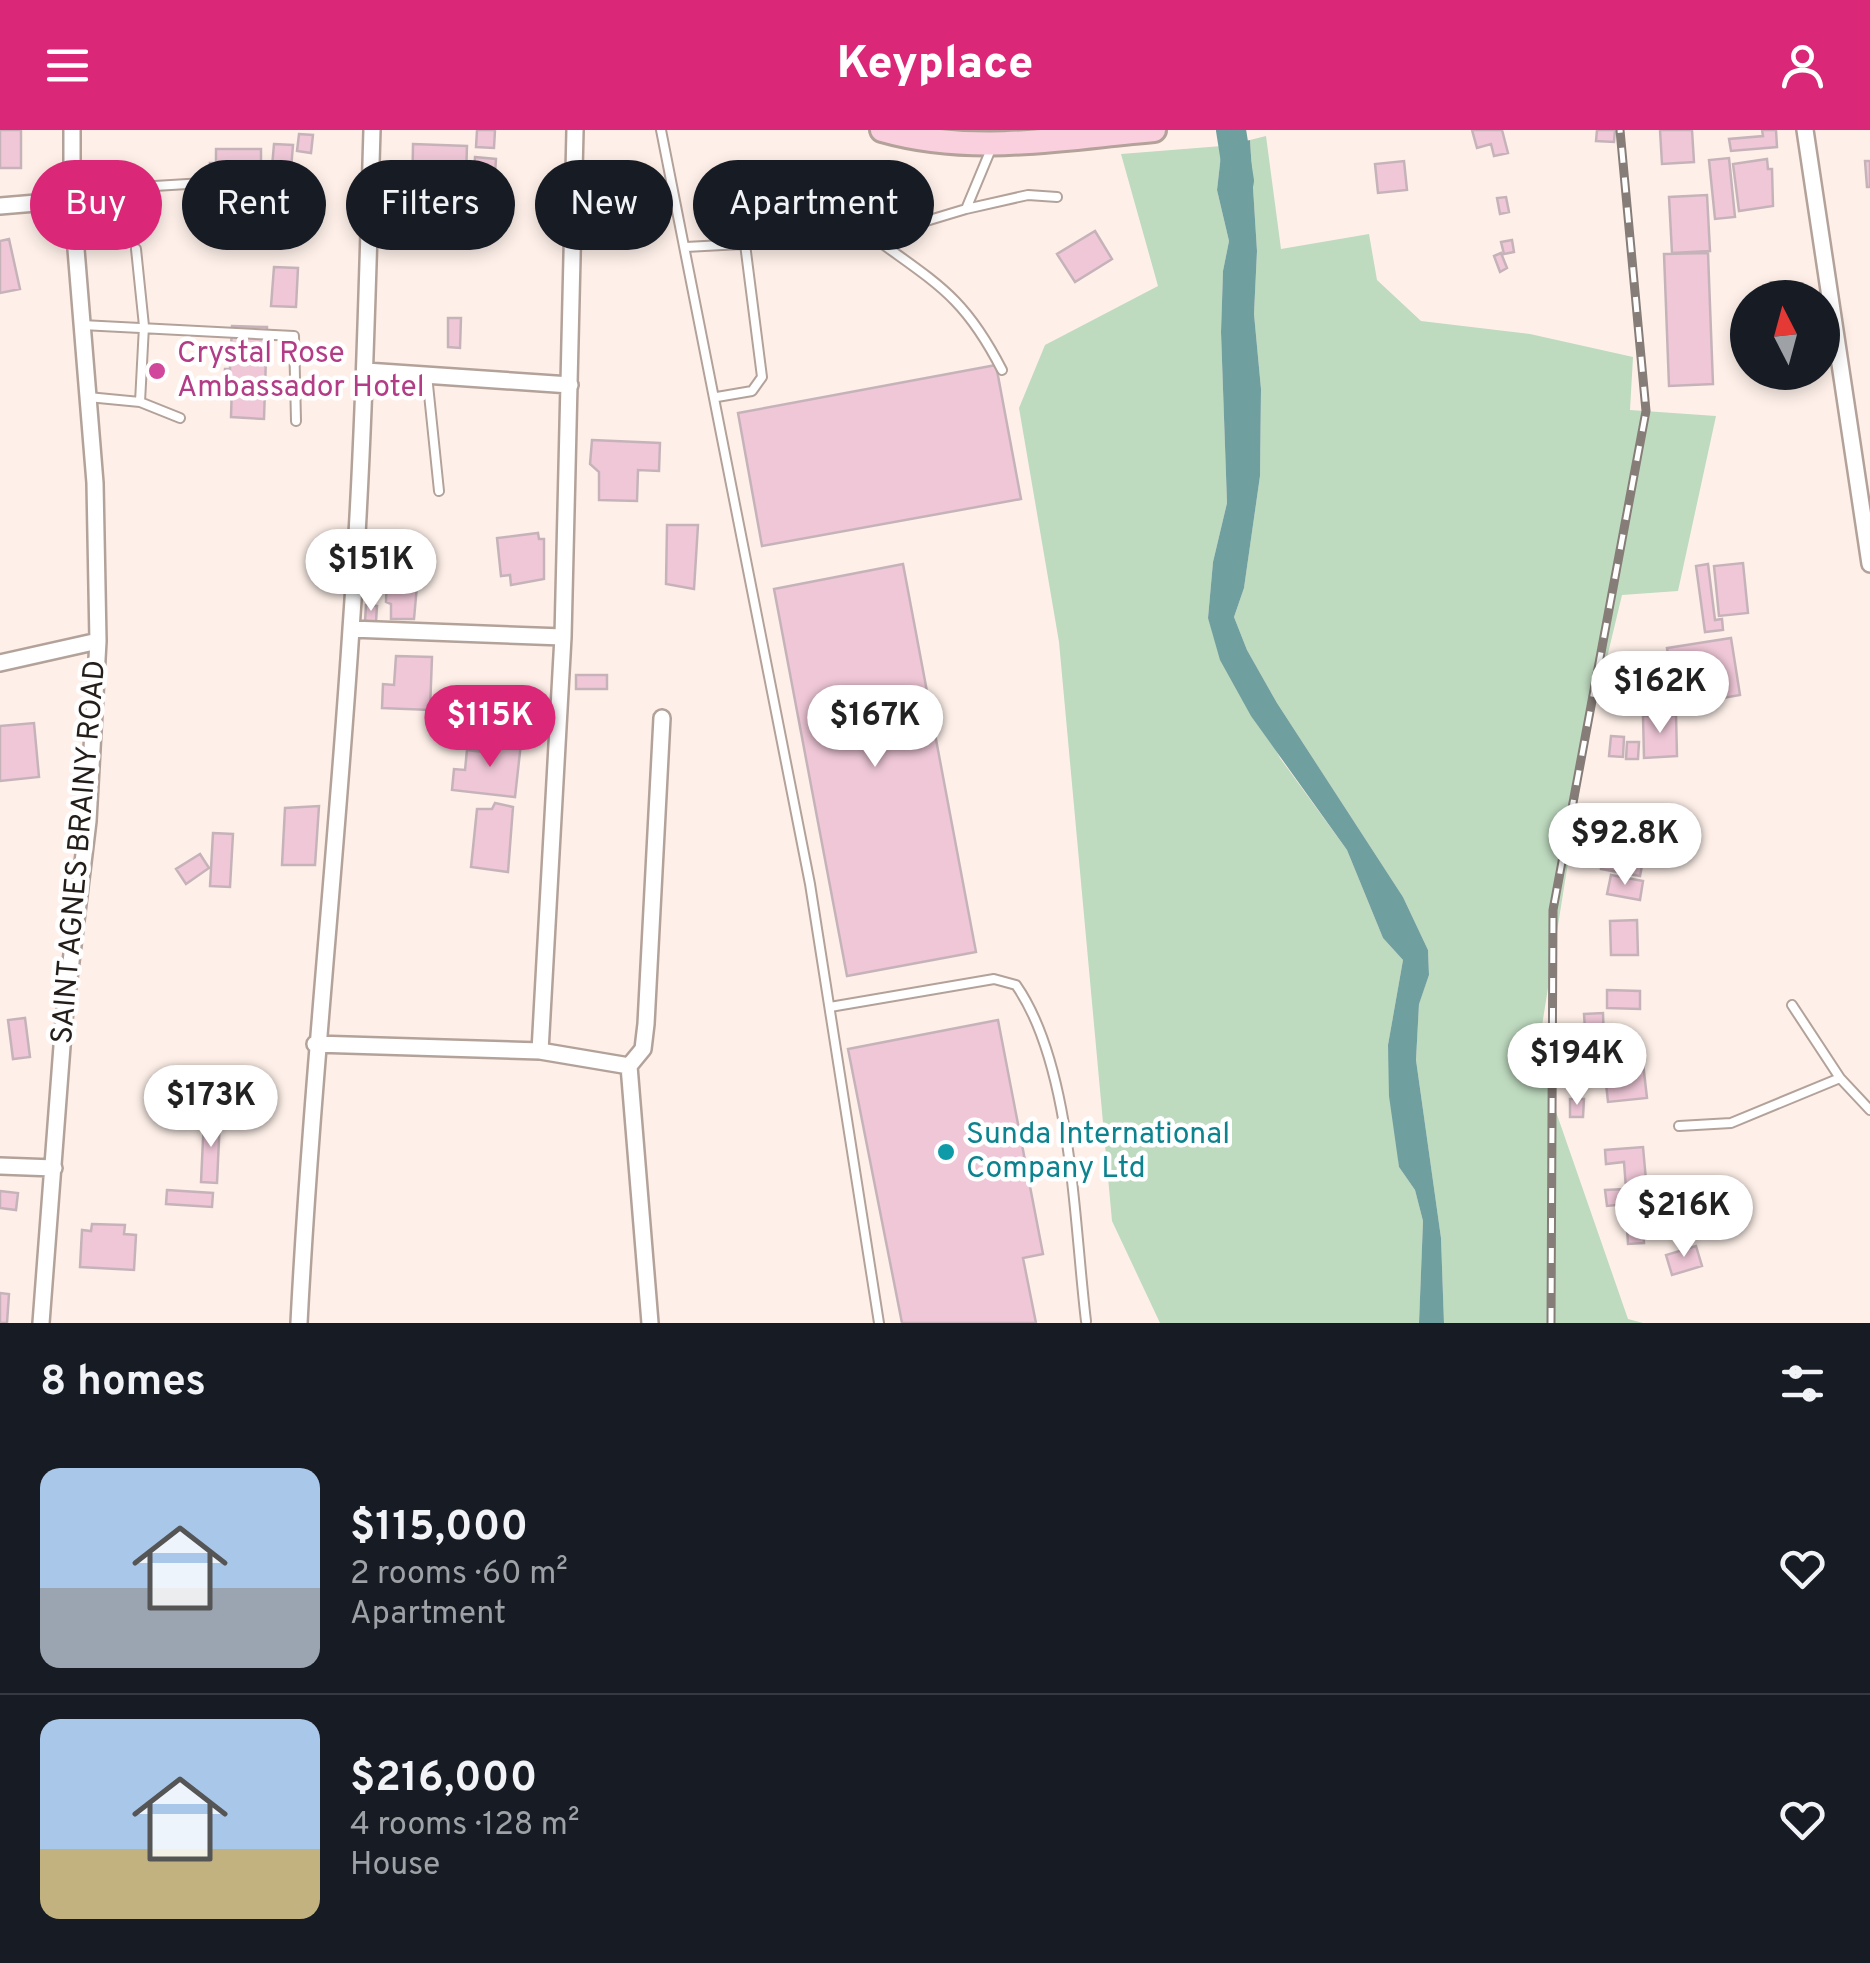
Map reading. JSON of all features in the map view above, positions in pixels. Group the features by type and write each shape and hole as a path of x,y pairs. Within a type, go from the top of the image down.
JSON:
{"main road":[{"path":"882,130 941,144 993,145 1154,130"}],"street":[{"name":"SAINT AGNES BRAINY ROAD","path":"72,130 72,160"},
{"path":"299,1323 316,1044 352,629 366,371 372,130"},
{"path":"540,1051 563,637 575,130"},
{"path":"1806,130 1870,564"},
{"path":"0,206 30,201"},
{"name":"SAINT AGNES BRAINY ROAD","path":"41,1323 64,1020 88,821 98,641 88,397 76,250"},
{"path":"366,371 570,385"},
{"path":"352,629 563,637"},
{"path":"0,663 98,641"},
{"path":"650,1323 629,1066 642,1049 646,1024 662,718"},
{"path":"316,1044 540,1051 629,1066"},
{"path":"0,1166 54,1168"}],"lane":[{"path":"661,130 717,397 830,1008 879,1323"},
{"path":"966,208 993,145"},
{"path":"934,218 1028,195 1057,197"},
{"path":"686,247 693,247"},
{"path":"136,250 144,326 140,402"},
{"path":"717,397 752,391 762,377 747,250"},
{"path":"891,250 954,296 980,327 1002,370"},
{"path":"82,325 294,336 296,421"},
{"path":"426,375 439,491"},
{"path":"88,397 140,402 180,418"},
{"path":"830,1008 994,980 1016,985 1032,1008 1055,1066 1086,1321"},
{"path":"1792,1004 1840,1078 1870,1110"},
{"path":"1678,1126 1732,1123 1840,1078"}],"green space":[{"path":"1266,136 1281,249 1369,234 1377,280 1421,321 1530,334 1633,357 1630,410 1716,416 1678,591 1622,595 1588,737 1537,1057 1628,1319 1643,1323 1444,1323 1441,1238 1416,1060 1419,1003 1429,975 1428,950 1403,897 1277,703 1247,650 1234,617 1244,588 1260,476 1261,389 1254,314 1257,251 1250,140"},
{"path":"1222,146 1217,190 1229,241 1223,271 1221,332 1227,503 1213,562 1208,618 1280,758 1347,850 1383,938 1403,960 1388,1045 1399,1167 1415,1190 1423,1221 1419,1323 1160,1323 1112,1221 1059,642 1019,408 1045,345 1158,286 1121,154"}],"water":[{"path":"1250,140 1257,251 1254,314 1261,389 1260,476 1244,588 1234,617 1247,650 1277,703 1403,897 1428,950 1429,975 1419,1004 1416,1060 1441,1238 1444,1323 1419,1323 1423,1221 1415,1190 1399,1167 1389,1096 1388,1045 1403,960 1383,938 1347,850 1251,716 1220,660 1208,618 1213,562 1227,503 1221,332 1223,271 1229,241 1217,190 1222,146"}],"building":[{"path":"0,130 21,130 21,168 0,168"},
{"path":"477,130 495,130 494,148 476,147"},
{"path":"1472,130 1502,130 1508,153 1494,156 1491,144 1477,148"},
{"path":"1597,130 1615,130 1614,142 1596,141"},
{"path":"1660,130 1692,130 1694,162 1662,164"},
{"path":"1762,130 1776,130 1777,147 1731,151 1729,139 1763,136"},
{"path":"299,134 313,135 311,153 297,151"},
{"path":"274,144 293,145 292,160 273,160"},
{"path":"413,144 467,146 467,160 413,160"},
{"path":"216,149 261,149 261,160 216,160"},
{"path":"1729,158 1735,217 1715,219 1709,160"},
{"path":"1767,159 1768,169 1772,169 1773,206 1739,211 1733,164"},
{"path":"1404,161 1407,190 1378,193 1375,164"},
{"path":"1865,161 1870,161 1870,187 1867,187"},
{"path":"1707,195 1710,251 1672,253 1669,197"},
{"path":"1506,197 1509,212 1500,214 1497,198"},
{"path":"1095,231 1112,259 1075,282 1057,254"},
{"path":"9,239 20,289 0,293 0,241"},
{"path":"1512,240 1514,252 1504,254 1501,242"},
{"path":"1501,253 1507,268 1500,272 1494,256"},
{"path":"1708,253 1713,384 1669,386 1664,254"},
{"path":"274,267 298,268 296,307 271,306"},
{"path":"448,318 461,318 460,348 448,347"},
{"path":"232,326 267,327 264,419 231,417 232,383 224,383 225,369 230,369"},
{"path":"996,365 1021,499 762,546 738,413"},
{"path":"592,440 660,443 659,471 638,470 637,501 599,500 599,472 590,464"},
{"path":"667,525 698,525 694,589 666,584"},
{"path":"538,533 539,539 544,539 544,579 511,585 510,575 501,576 497,538"},
{"path":"387,562 419,563 414,619 391,619 391,604 386,602"},
{"path":"1743,563 1748,613 1719,616 1714,566"},
{"path":"903,564 976,952 847,976 774,589"},
{"path":"1708,564 1715,620 1722,619 1723,630 1705,632 1696,566"},
{"path":"366,605 377,606 376,622 365,621"},
{"path":"1731,638 1740,695 1676,706 1667,648"},
{"path":"1638,653 1653,655 1651,669 1636,667"},
{"path":"396,656 432,657 430,710 382,708 383,684 394,685"},
{"path":"576,675 607,675 607,689 576,689"},
{"path":"1676,715 1677,756 1644,758 1643,716"},
{"path":"34,723 39,777 0,781 0,726"},
{"path":"1611,736 1624,737 1623,757 1609,756"},
{"path":"485,740 521,743 515,797 452,790 454,769 465,770 467,750 484,752"},
{"path":"1627,742 1639,742 1638,759 1626,759"},
{"path":"495,803 513,807 508,872 471,867 477,809 492,809"},
{"path":"319,806 315,865 282,865 285,808"},
{"path":"213,833 233,834 230,887 210,886"},
{"path":"1605,848 1644,855 1640,876 1601,869"},
{"path":"200,854 209,868 186,884 176,869"},
{"path":"1611,875 1643,881 1640,900 1607,894"},
{"path":"1637,920 1638,955 1611,955 1610,921"},
{"path":"1607,990 1640,991 1640,1009 1607,1008"},
{"path":"1603,1013 1604,1044 1586,1045 1584,1014"},
{"path":"25,1018 30,1057 13,1059 8,1020"},
{"name":"Sunda International Company Ltd","path":"998,1020 1043,1254 1023,1258 1036,1323 902,1323 848,1049"},
{"path":"1583,1059 1587,1070 1573,1074 1570,1062"},
{"path":"1643,1063 1647,1098 1608,1102 1604,1066"},
{"path":"205,1078 226,1078 227,1112 205,1113"},
{"path":"1570,1099 1584,1099 1583,1117 1570,1117"},
{"path":"204,1118 220,1118 217,1183 201,1182"},
{"path":"1643,1147 1648,1202 1607,1206 1605,1190 1626,1189 1624,1162 1606,1164 1605,1150"},
{"path":"167,1190 213,1193 212,1207 166,1204"},
{"path":"0,1191 18,1193 16,1210 0,1208"},
{"path":"1642,1211 1644,1243 1628,1244 1626,1212"},
{"path":"92,1224 125,1225 124,1234 136,1235 134,1270 80,1267 82,1230 91,1231"},
{"path":"1696,1246 1702,1266 1672,1275 1666,1255"},
{"path":"0,1293 9,1294 7,1323 0,1323"}],"waterway":[{"path":"1231,130 1239,181"}],"railway":[{"path":"1551,1323 1553,910 1646,411 1620,130"}],"place":[{"name":"Crystal Rose Ambassador Hotel","path":"157,371"},
{"name":"Sunda International Company Ltd","path":"946,1152"}]}
